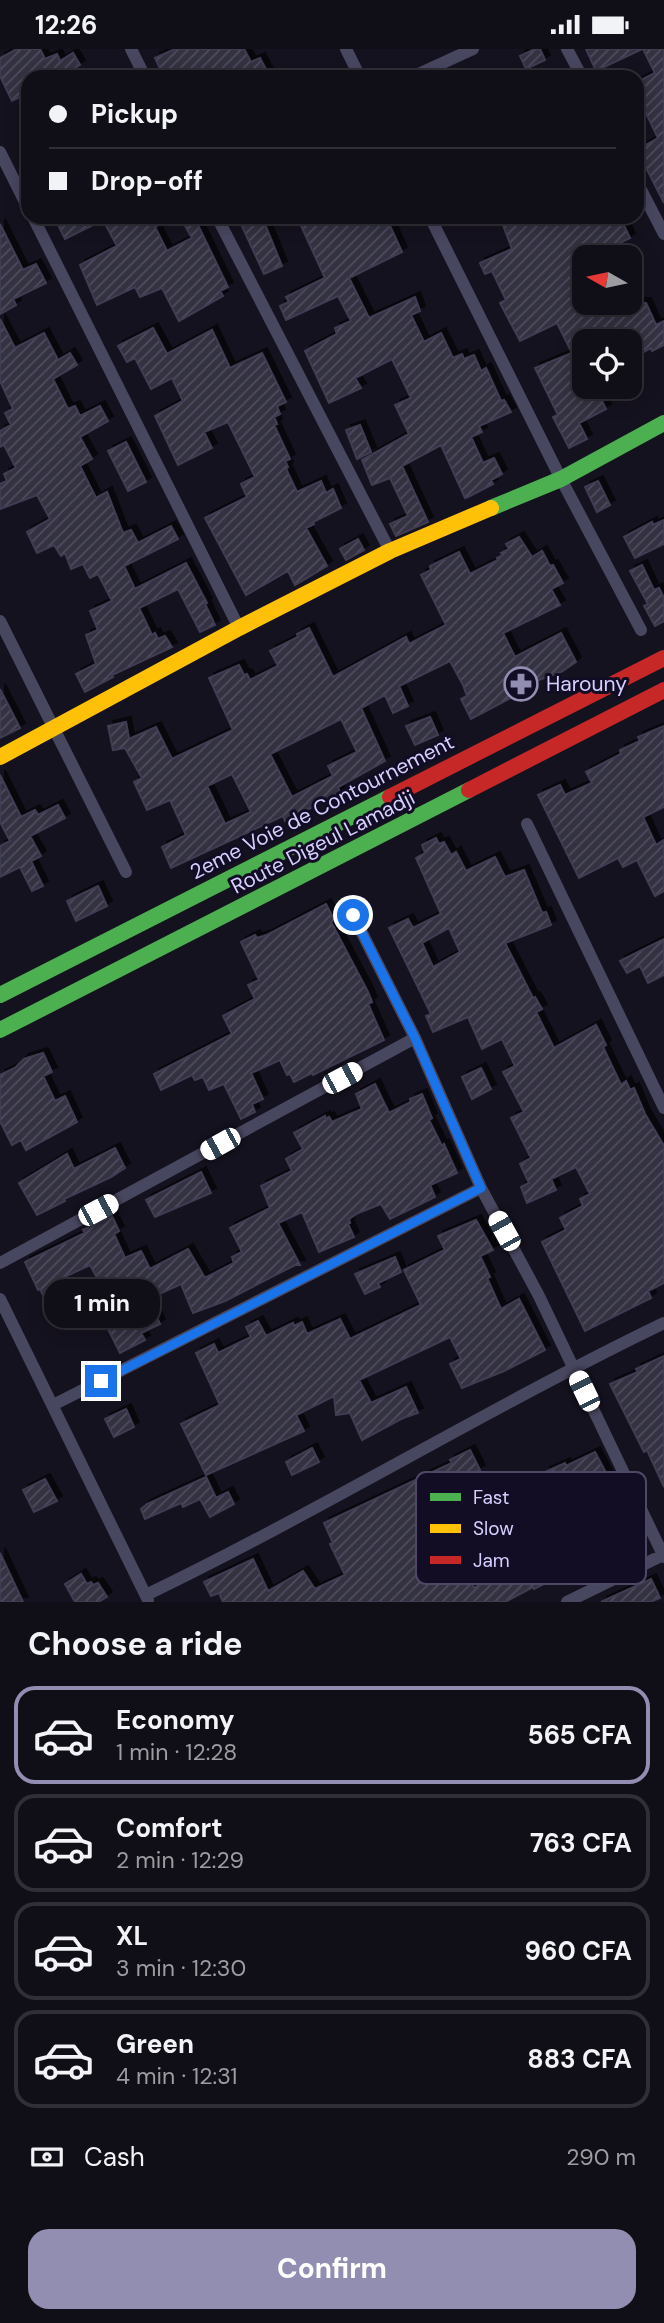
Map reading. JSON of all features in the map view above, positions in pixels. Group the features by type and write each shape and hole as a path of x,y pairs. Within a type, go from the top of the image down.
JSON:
{"main road":[{"path":"0,757 239,628 390,551 561,479 664,423"},
{"name":"2eme Voie de Contournement","path":"0,995 664,658"},
{"name":"Route Digeul Lamadji","path":"0,1030 664,690"}],"street":[{"path":"131,49 142,70"},
{"path":"346,49 356,70"},
{"path":"427,70 473,49"},
{"path":"568,49 578,70"},
{"path":"0,152 21,194"},
{"path":"644,195 664,234"},
{"path":"37,224 239,628"},
{"path":"221,224 390,551"},
{"path":"434,224 561,479 641,630"},
{"path":"0,621 126,871"},
{"path":"527,824 664,1108"},
{"path":"353,915 415,1038 481,1188 539,1296 623,1472"},
{"path":"0,1263 415,1038"},
{"path":"53,1405 481,1188"},
{"path":"0,1299 147,1599 572,1367 664,1323"},
{"path":"646,1519 664,1556 646,1565"},
{"path":"567,1602 605,1584"}],"building":[{"path":"17,49 40,49 45,59 57,54 60,61 73,53 80,65 72,70 21,70 21,96 12,101 0,76 0,58"},
{"path":"175,49 244,49 251,62 260,58 266,70 161,70 155,58"},
{"path":"540,49 545,60 526,69 520,56"},
{"path":"586,49 642,49 598,70 596,70"},
{"path":"643,49 664,49 664,203 644,164 644,146 658,138 644,109 644,78 655,73"},
{"path":"0,224 23,270 36,264 46,283 13,299 16,305 0,314"},
{"path":"65,224 95,224 65,239 59,227"},
{"path":"105,224 160,224 155,227 167,251 192,238 184,224 197,224 228,287 220,291 223,296 179,321 162,288 140,297 135,287 97,305 80,265 117,246"},
{"path":"241,224 265,224 282,266 264,274"},
{"path":"300,224 389,224 402,252 349,278 369,318 415,297 420,311 411,315 424,342 441,333 453,358 462,354 464,359 474,355 481,371 486,368 501,401 504,400 511,412 479,426 482,432 471,437 483,463 494,458 502,474 491,480 493,484 468,497 465,498 441,445 402,466 428,522 396,536 390,524 408,516 390,478 372,485 362,460 409,434 395,405 411,398 392,359 355,378 361,388 329,403 305,351 337,334 335,328 351,321 338,296 286,320 280,306 289,302 286,297 325,278"},
{"path":"503,224 623,224 630,238 616,245 572,245 572,315 642,315 642,303 646,303 656,325 664,321 664,345 642,353 642,329 572,329 572,353 557,323 520,341 500,303 506,300 492,271 485,274 480,263 512,249"},
{"path":"0,319 15,348 44,333 58,360 70,353 77,365 53,379 68,409 75,406 80,416 100,406 108,421 80,437 92,459 80,466 96,498 107,492 123,533 131,530 138,543 171,526 178,539 124,566 135,589 186,563 215,625 200,632 178,589 139,608 152,635 155,633 158,639 165,636 172,647 112,675 113,677 85,692 76,674 96,664 86,635 98,630 90,611 112,601 98,574 90,578 83,564 71,569 65,553 61,556 54,545 37,553 27,532 50,519 37,495 0,509 0,484 7,481 4,474 16,468 4,445 0,447 0,431 11,425 5,413 13,409 0,381"},
{"path":"153,328 167,354 212,330 230,368 262,353 286,402 277,406 280,414 274,417 277,424 274,425 290,459 285,461 288,467 286,469 297,492 321,481 326,493 333,489 341,508 306,528 327,566 295,585 288,571 246,595 205,518 247,497 241,484 255,477 228,422 204,432 212,448 178,465 155,416 183,401 172,378 151,389 135,358 127,362 118,346"},
{"path":"572,353 572,399 601,399 606,409 579,423 587,439 569,448 553,417 558,415 535,368"},
{"path":"360,425 371,452 357,459 346,430"},
{"path":"126,442 146,482 128,491 108,451"},
{"path":"598,481 610,505 597,512 585,487"},
{"path":"664,520 664,544 635,558 624,537 652,522 653,525"},
{"path":"519,537 532,557 542,551 563,583 551,589 560,605 503,633 515,657 561,633 576,662 561,672 533,682 535,685 471,719 461,699 467,696 450,661 399,686 408,706 393,713 385,695 361,708 385,761 338,787 340,793 285,821 283,816 171,868 162,847 186,835 170,800 147,810 134,782 142,778 125,748 113,750 108,726 126,722 129,739 156,727 172,759 233,730 209,678 239,665 250,680 278,666 270,651 298,637 297,634 309,628 333,677 406,637 409,644 446,625 421,575 431,570 430,566 459,552 470,574 498,560 497,558 503,555 501,553 509,549 506,544","holes":["341,719 357,752 328,766 333,776 292,797 270,754","232,774 251,812 225,824 207,786"]},
{"path":"358,539 364,550 346,560 340,549"},
{"path":"642,565 654,590 659,588 664,598 664,621 655,626 644,606 648,604 630,571"},
{"path":"0,689 20,728 0,738"},
{"path":"430,717 438,735 415,745 406,726"},
{"path":"664,726 664,807 643,817 656,845 664,840 664,891 655,896 637,860 623,867 618,858 579,878 538,795 560,785 565,795 592,783 586,772 621,754 620,750 640,741 638,737"},
{"path":"0,775 21,817 35,810 38,815 58,805 65,818 30,836 41,856 31,861 43,886 32,891 20,867 0,877 0,846 10,841 0,822"},
{"path":"436,838 439,844 444,842 451,855 456,852 466,871 495,857 505,877 524,870 542,913 546,912 551,925 505,943 533,998 535,997 542,1009 536,1012 554,1048 596,1025 621,1085 626,1081 630,1090 634,1088 645,1114 664,1146 664,1283 648,1291 651,1298 585,1331 542,1242 566,1230 560,1218 583,1206 580,1199 590,1194 576,1167 551,1179 556,1190 527,1203 521,1187 529,1183 520,1164 531,1158 511,1118 524,1112 503,1072 515,1066 502,1039 482,1049 468,1017 433,1032 426,1016 431,1014 389,928 408,919 413,928 441,914 416,858 425,853 422,845","holes":["449,928 460,952 433,967 422,943"]},
{"path":"98,886 107,906 76,921 67,901"},
{"path":"326,904 334,920 331,922 368,992 372,1002 368,1004 384,1040 294,1082 290,1074 287,1075 280,1060 251,1073 263,1099 252,1104 255,1112 241,1119 224,1084 209,1090 203,1077 195,1080 192,1075 161,1090 154,1074 232,1034 223,1016 255,999 248,985 259,980 241,942 255,935 257,938 267,935"},
{"path":"664,939 664,975 648,983 640,966 627,973 620,961"},
{"path":"43,1053 52,1072 43,1076 55,1101 65,1096 77,1122 26,1150 21,1140 12,1145 0,1121 0,1075 15,1068 24,1059"},
{"path":"481,1068 491,1089 472,1099 462,1077"},
{"path":"375,1084 389,1113 422,1094 432,1118 429,1120 457,1173 430,1185 435,1197 390,1219 381,1204 358,1213 349,1219 348,1224 354,1237 319,1252 302,1212 278,1223 300,1265 295,1265 225,1301 193,1313 181,1284 148,1299 160,1324 141,1333 145,1340 120,1353 92,1297 104,1291 90,1265 58,1280 63,1290 45,1299 40,1289 38,1290 25,1262 85,1233 83,1230 112,1216 119,1231 114,1234 125,1258 141,1251 150,1269 188,1249 205,1278 234,1263 232,1257 242,1252 230,1228 270,1208 261,1186 292,1171 286,1159 303,1149 294,1133 325,1116 332,1122 362,1109 356,1094"},
{"path":"115,1148 125,1168 37,1215 19,1183 67,1154 74,1169"},
{"path":"201,1172 211,1193 155,1217 146,1200"},
{"path":"476,1220 493,1250 480,1256 501,1309 519,1299 545,1350 462,1388 450,1364 461,1359 450,1337 359,1380 371,1403 406,1387 418,1413 362,1440 350,1413 336,1415 334,1396 296,1415 304,1431 206,1475 181,1424 220,1405 196,1353 214,1344 218,1353 251,1337 246,1327 258,1321 266,1336 293,1323 294,1326 302,1322 307,1334 340,1319 350,1339 421,1305 404,1270 445,1250 438,1236"},
{"path":"395,1257 401,1272 378,1283 380,1287 365,1294 355,1274"},
{"path":"664,1356 664,1487 647,1450 644,1452 610,1384 638,1372 636,1369"},
{"path":"126,1409 134,1427 114,1437 105,1419"},
{"path":"312,1448 319,1462 292,1475 286,1462"},
{"path":"470,1450 480,1470 433,1472 452,1463 450,1460"},
{"path":"595,1452 606,1472 545,1472 565,1463 566,1466"},
{"path":"206,1477 216,1498 228,1492 234,1504 210,1517 200,1499 183,1507 181,1503 145,1519 141,1509 147,1504"},
{"path":"45,1479 57,1501 34,1512 23,1490"},
{"path":"416,1480 416,1584 472,1584 474,1588 482,1584 544,1584 505,1602 223,1602 219,1593 211,1596 204,1582 253,1559 268,1591 303,1571 315,1589 345,1575 330,1544 333,1543 324,1523"},
{"path":"0,1553 23,1602 0,1602"},
{"path":"81,1574 87,1584 98,1583 107,1597 98,1602 75,1602 65,1584"},
{"path":"651,1579 660,1598 650,1602 601,1602 640,1584 646,1584"}],"traffic: fast":[{"path":"491,508 561,479 664,423"},
{"path":"0,1030 469,790"},
{"path":"0,995 390,797"}],"traffic: slow":[{"path":"0,757 239,628 390,551 491,508"}],"traffic: jam":[{"path":"390,797 664,658"},
{"path":"469,790 664,690"}],"place":[{"name":"Harouny","path":"521,684"}],"route":[{"path":"101,1381 481,1188 415,1038 353,915"}]}
